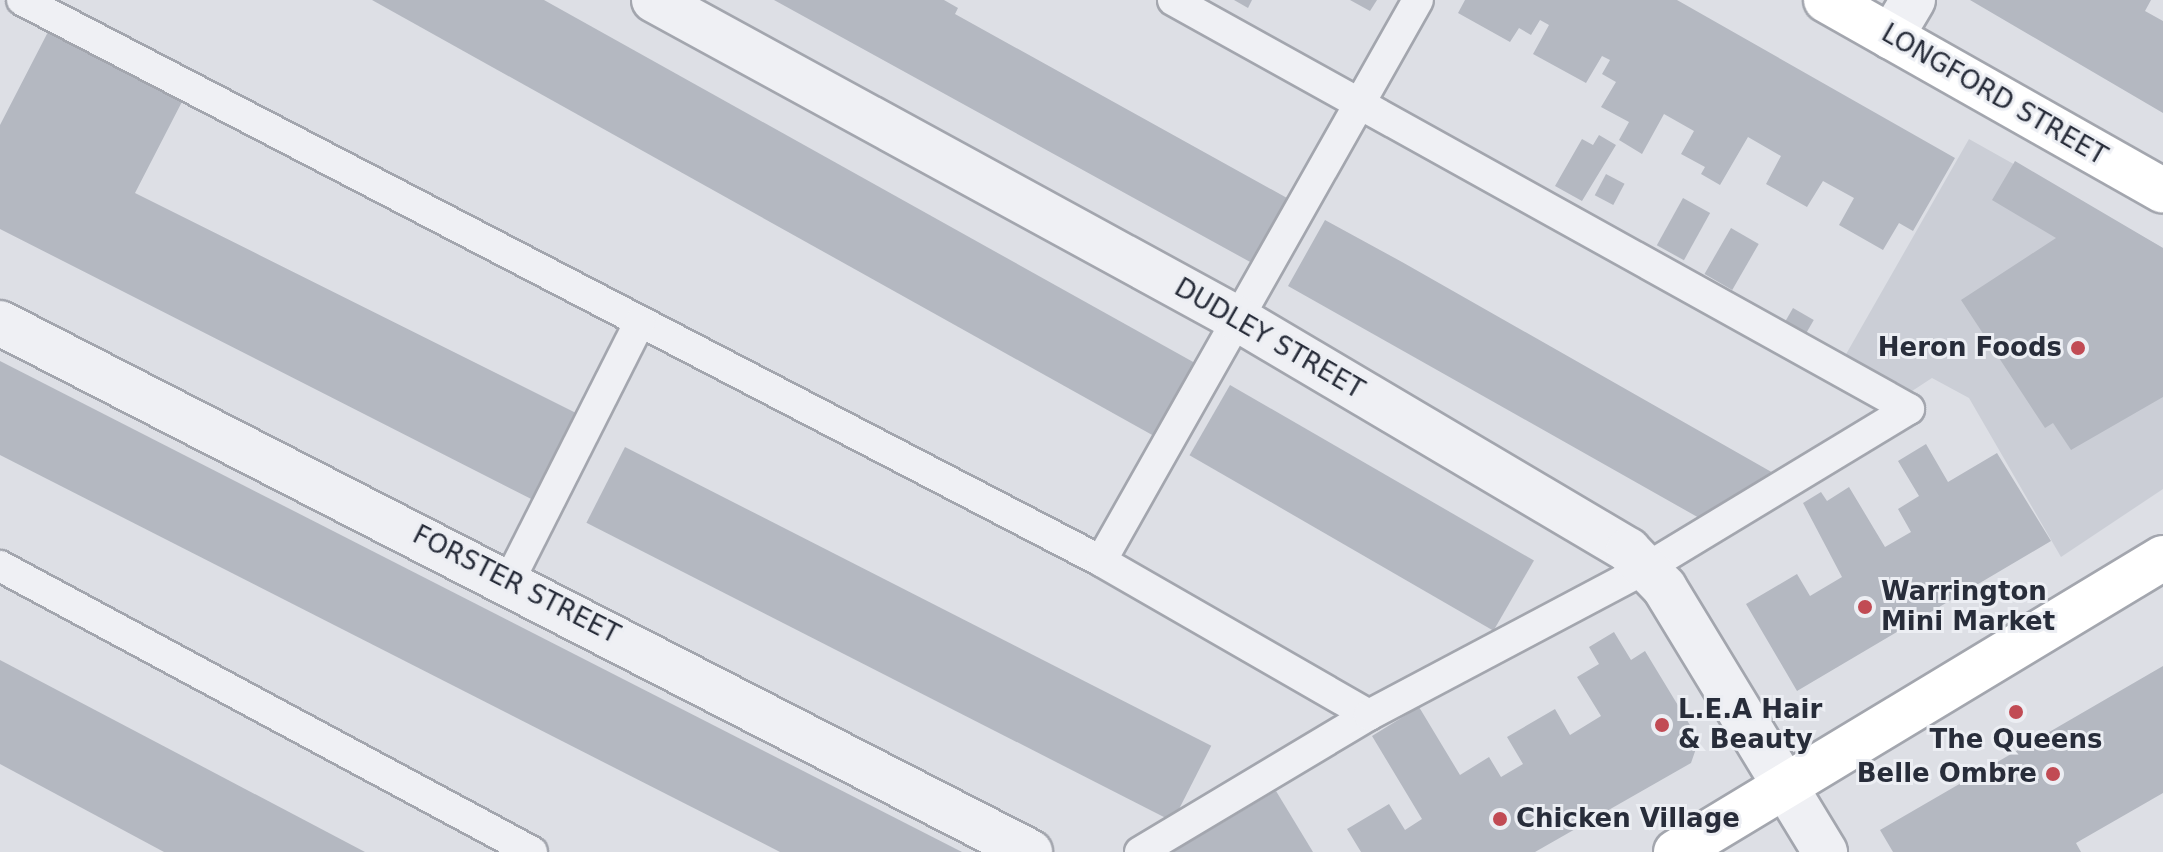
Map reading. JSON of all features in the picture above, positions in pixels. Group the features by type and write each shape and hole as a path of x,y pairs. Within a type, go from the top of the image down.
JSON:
{"street":[{"name":"DUDLEY STREET","path":"654,0 1236,318 1648,567 1825,852"},
{"name":"LONGFORD STREET","path":"1826,0 2163,191"},
{"path":"1891,37 1913,0"},
{"name":"FORSTER STREET","path":"0,323 509,581 1030,852"},
{"path":"1676,852 2163,558"}],"lane":[{"path":"22,0 1101,561 1369,715"},
{"path":"1140,852 1369,715 1648,567 1909,409 1173,0"},
{"path":"1101,561 1418,0"},
{"path":"509,581 640,322"},
{"path":"0,566 532,852"}],"shaded area":[{"path":"1969,139 2163,248 2163,489 2061,557 1969,398 1932,378 1909,393 1845,356"}],"building":[{"path":"372,0 544,0 1195,363 1154,436"},
{"path":"774,0 944,0 958,8 955,14 1287,198 1252,263"},
{"path":"1234,0 1252,0 1248,8"},
{"path":"1350,0 1377,0 1370,11"},
{"path":"1465,0 1677,0 1955,158 1913,231 1899,223 1883,250 1839,225 1854,198 1823,181 1807,207 1766,184 1781,156 1748,137 1720,185 1701,174 1705,167 1681,154 1694,131 1664,114 1642,154 1619,140 1629,122 1601,107 1616,82 1602,74 1610,60 1602,56 1586,83 1533,54 1549,25 1540,20 1531,35 1519,28 1510,42 1458,13"},
{"path":"1970,0 2151,0 2145,11 2163,21 2163,113"},
{"path":"49,30 186,94 135,193 596,423 553,510 0,229 0,125"},
{"path":"1599,135 1616,145 1582,201 1555,186 1582,139 1593,145"},
{"name":"Heron Foods","path":"2015,161 2163,248 2163,397 2071,450 2053,423 2045,428 1961,300 2056,238 1992,200"},
{"path":"1606,174 1625,184 1613,205 1595,195"},
{"path":"1683,198 1710,213 1684,260 1657,245"},
{"path":"1325,220 1775,474 1701,519 1288,286"},
{"path":"1731,228 1759,244 1732,290 1704,274"},
{"path":"1793,308 1814,320 1806,333 1786,321"},
{"path":"0,361 962,852 780,852 0,455"},
{"path":"1230,385 1534,560 1493,631 1190,455"},
{"path":"1926,444 1948,482 1997,453 2051,541 1797,691 1746,604 1797,574 1810,596 1842,577 1803,503 1821,492 1827,501 1849,487 1885,547 1911,532 1898,509 1919,496 1898,461"},
{"path":"625,447 1211,746 1173,821 586,523"},
{"path":"1614,632 1631,660 1645,651 1699,740 1691,763 1535,852 1361,852 1347,829 1389,804 1405,830 1422,819 1372,736 1419,707 1460,775 1489,757 1501,777 1523,764 1507,737 1555,709 1570,735 1601,716 1577,677 1599,664 1589,647"},
{"path":"0,660 365,852 164,852 0,764"},
{"path":"2163,666 2163,793 2076,843 2081,852 1893,852 1880,830"},
{"path":"1276,791 1313,852 1173,852"}],"place":[{"name":"Heron Foods","path":"2078,348"},
{"name":"Warrington Mini Market","path":"1865,607"},
{"name":"The Queens","path":"2016,712"},
{"name":"L.E.A Hair & Beauty","path":"1662,725"},
{"name":"Belle Ombre","path":"2053,774"},
{"name":"Chicken Village","path":"1500,819"}]}
